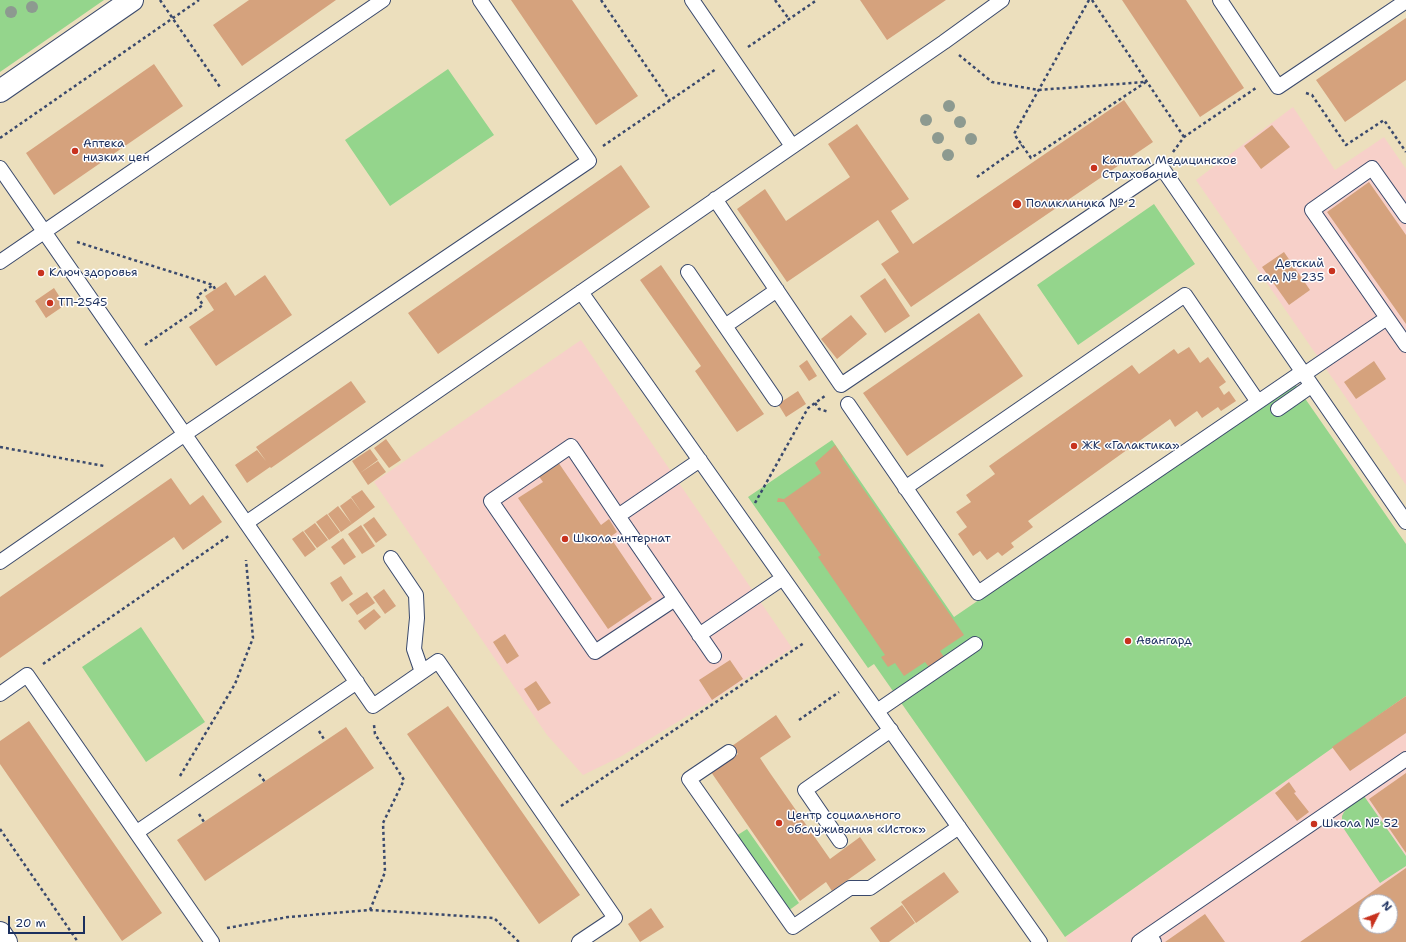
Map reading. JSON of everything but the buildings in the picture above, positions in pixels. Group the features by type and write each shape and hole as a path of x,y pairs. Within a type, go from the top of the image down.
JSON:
{"street":[{"path":"0,91 132,0"},
{"path":"0,933 6,942"}],"lane":[{"path":"0,262 383,0"},
{"path":"0,562 132,470 589,160 480,0"},
{"path":"692,0 792,146"},
{"path":"244,524 944,42 1002,0"},
{"path":"1220,0 1278,80 1406,1"},
{"path":"0,168 185,434 244,524 373,706 438,661 615,918 579,942"},
{"path":"715,199 841,385 1162,168 1305,378 1406,522"},
{"path":"1406,216 1372,168 1312,210 1406,345"},
{"path":"688,272 775,399"},
{"path":"725,326 777,290"},
{"path":"581,292 1040,942"},
{"path":"905,488 1185,295 1258,402"},
{"path":"848,404 978,592 1258,402 1305,378 1387,318"},
{"path":"1278,408 1305,378"},
{"path":"675,599 595,652 491,501 571,446 714,656"},
{"path":"618,516 700,460"},
{"path":"391,558 416,595 417,618 414,649 422,672"},
{"path":"699,635 783,578"},
{"path":"877,711 975,644"},
{"path":"0,694 27,675 209,937"},
{"path":"137,832 357,682"},
{"path":"840,841 805,790 891,730"},
{"path":"729,752 689,779 793,927 850,888 870,888 959,827"},
{"path":"1148,940 1406,759"}],"path":[{"path":"160,0 232,103"},
{"path":"0,138 198,0"},
{"path":"601,0 670,101"},
{"path":"775,0 789,19"},
{"path":"586,157 817,0"},
{"path":"1089,0 1014,134 1032,158 1146,82"},
{"path":"1092,0 1184,137"},
{"path":"944,42 992,82 1038,90 1146,82"},
{"path":"1162,168 1184,137 1278,80 1312,96 1346,145 1384,120 1406,152"},
{"path":"977,177 1022,145"},
{"path":"44,232 213,285 215,289"},
{"path":"130,355 203,305 197,296 213,285"},
{"path":"739,515 753,505 808,408"},
{"path":"0,447 132,470"},
{"path":"27,675 244,524"},
{"path":"178,780 235,684 253,638 244,524"},
{"path":"546,817 821,632"},
{"path":"799,720 856,681"},
{"path":"370,910 385,872 383,823 404,780 375,734 373,706"},
{"path":"0,830 78,942"},
{"path":"209,937 288,917 370,910 494,918 519,942"}],"shaded area":[{"name":"Детский сад № 235","path":"1293,107 1335,170 1384,137 1406,169 1406,485 1196,180"},
{"name":"Школа-интернат","path":"581,340 792,648 712,701 620,757 583,775 547,735 374,482"},
{"name":"Школа № 52","path":"1406,696 1406,942 1068,942 1065,937"}],"green space":[{"path":"0,0 104,0 0,72"},
{"path":"448,69 494,135 390,206 345,140"},
{"path":"1154,204 1195,264 1078,345 1037,285"},
{"name":"Авангард","path":"1295,384 1406,544 1406,696 1065,937 874,664 868,668 748,497 832,440 954,617"},
{"path":"141,627 205,722 146,762 82,667"},
{"path":"1364,796 1406,856 1406,866 1380,883 1342,826 1342,816 1344,812 1348,807"},
{"path":"747,829 799,903 788,911 736,836"}],"place":[{"name":"Аптека низких цен","path":"75,151"},
{"name":"Капитал Медицинское Страхование","path":"1094,168"},
{"name":"Поликлиника № 2","path":"1017,204"},
{"name":"Детский сад № 235","path":"1332,271"},
{"name":"Ключ здоровья","path":"41,273"},
{"name":"ТП-2545","path":"50,303"},
{"name":"ЖК «Галактика»","path":"1074,446"},
{"name":"Школа-интернат","path":"565,539"},
{"name":"Авангард","path":"1128,641"},
{"name":"Центр социального обслуживания «Исток»","path":"779,823"},
{"name":"Школа № 52","path":"1314,824"}]}
